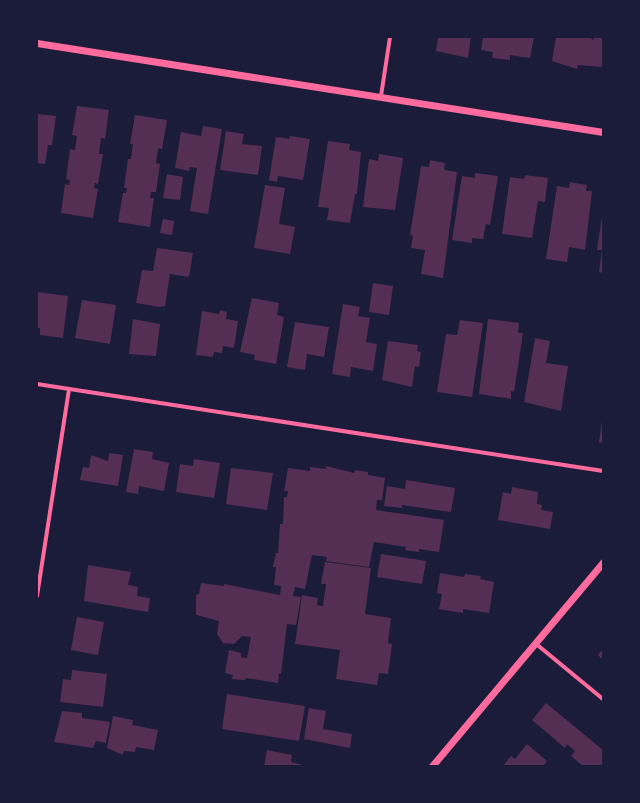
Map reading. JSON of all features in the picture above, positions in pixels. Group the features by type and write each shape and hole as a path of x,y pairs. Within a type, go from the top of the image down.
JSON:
{"street":[{"path":"381,96 390,37"},
{"path":"37,43 603,132"},
{"path":"37,384 603,471"},
{"path":"37,596 69,389"},
{"path":"432,766 603,562"},
{"path":"535,643 603,699"}],"building":[{"path":"438,37 471,37 468,58 436,51"},
{"path":"483,37 534,37 530,58 510,55 510,60 492,58 493,52 481,50"},
{"path":"556,37 588,37 594,40 594,37 603,37 603,67 578,65 577,69 552,61"},
{"path":"77,106 109,110 105,139 101,138 99,154 103,154 98,184 95,183 94,188 98,189 93,218 61,213 65,184 69,185 70,180 66,179 70,149 75,150 77,136 72,135"},
{"path":"37,114 56,116 52,145 48,145 45,164 37,163"},
{"path":"135,115 167,120 162,149 158,148 156,163 160,164 156,192 151,192 150,198 154,198 150,227 118,222 123,193 126,193 127,188 124,188 128,159 131,159 133,144 130,144"},
{"path":"203,126 222,129 208,214 190,211 197,168 190,167 189,171 175,168 181,132 201,136"},
{"path":"226,131 244,134 242,144 262,146 258,175 220,170"},
{"path":"290,136 310,139 303,180 278,176 277,182 269,180 276,137 289,139"},
{"path":"328,141 350,144 349,150 361,152 357,194 355,194 350,223 327,220 329,208 318,207"},
{"path":"379,154 403,158 395,210 363,207 369,159 378,161"},
{"path":"430,160 445,163 444,170 457,172 443,278 421,274 425,250 411,248 413,236 410,235 421,166 429,167"},
{"path":"475,173 498,176 490,225 486,224 483,239 472,238 472,243 452,240 462,176 475,178"},
{"path":"167,174 183,177 180,200 163,198"},
{"path":"525,175 548,178 545,202 538,201 532,238 502,234 510,177 524,179"},
{"path":"570,182 587,185 586,191 592,191 585,250 569,247 567,262 546,259 557,186 569,188"},
{"path":"265,185 285,188 279,224 295,227 290,254 254,248"},
{"path":"602,216 603,273 599,272 602,250 597,250"},
{"path":"163,219 174,221 172,235 160,233"},
{"path":"157,248 193,253 189,277 170,274 165,306 159,307 136,303 142,270 153,271"},
{"path":"373,283 393,286 389,315 369,312"},
{"path":"37,292 68,296 63,338 40,335 40,328 37,328"},
{"path":"252,298 279,303 277,315 284,317 276,364 254,360 255,355 240,352"},
{"path":"82,300 116,305 110,344 75,338"},
{"path":"343,304 360,307 358,316 370,318 366,342 377,344 373,371 351,367 350,377 332,374"},
{"path":"220,310 227,312 226,319 238,321 234,348 223,346 222,353 214,352 213,357 196,355 202,311 219,314"},
{"path":"133,319 160,324 156,356 129,354"},
{"path":"488,319 519,323 518,333 523,333 514,392 511,391 511,399 479,394"},
{"path":"460,320 483,323 472,397 437,392 446,334 457,335"},
{"path":"295,322 329,327 324,357 307,354 305,370 287,367"},
{"path":"535,338 550,341 546,363 568,366 561,411 524,402"},
{"path":"388,341 418,345 417,351 421,352 419,367 415,366 412,387 382,380"},
{"path":"603,421 603,443 599,442"},
{"path":"134,449 153,452 152,459 169,463 164,491 139,486 138,494 126,492"},
{"path":"109,453 123,455 118,486 80,480 83,467 89,468 91,455 108,461"},
{"path":"194,459 220,463 214,498 176,492 180,464 193,466"},
{"path":"326,466 354,473 355,470 368,472 368,475 385,478 382,500 377,500 376,510 444,520 439,552 419,549 419,552 405,550 406,547 374,542 369,567 326,561 327,557 312,555 305,589 295,587 293,596 301,597 296,625 287,624 281,674 279,673 278,683 246,678 245,680 232,679 233,675 225,673 229,650 241,653 241,657 247,658 251,637 242,636 234,644 223,643 217,634 219,621 196,615 196,595 199,594 201,583 224,586 224,584 280,595 281,586 274,585 276,567 273,567 276,553 278,553 280,524 283,524 284,497 287,497 288,491 284,491 288,468 310,471 310,467 326,469"},
{"path":"231,468 273,473 267,510 226,504"},
{"path":"406,480 455,488 451,512 402,505 402,508 384,506 387,486 405,489"},
{"path":"512,487 538,492 537,504 542,505 541,510 553,512 550,529 498,520 503,492 511,494"},
{"path":"381,554 426,561 422,584 377,577"},
{"path":"325,562 371,568 365,614 391,618 388,643 392,644 388,674 379,673 377,685 336,679 340,650 295,644 302,595 318,598 317,605 323,606 326,584 321,584"},
{"path":"88,565 131,572 128,585 138,587 137,596 150,598 148,612 84,601"},
{"path":"440,573 464,577 465,574 481,576 480,579 494,582 489,613 463,609 463,613 439,609 442,594 437,593"},
{"path":"77,617 104,622 98,655 71,650"},
{"path":"603,649 603,660 598,655"},
{"path":"72,670 107,674 103,707 60,702 63,679 71,680"},
{"path":"227,694 305,706 299,741 222,729"},
{"path":"546,703 603,750 603,766 583,766 571,756 575,751 567,744 565,748 532,720"},
{"path":"309,708 326,711 323,729 352,734 350,748 304,739"},
{"path":"62,711 82,713 82,718 110,722 106,743 96,741 93,748 54,742"},
{"path":"113,716 133,720 132,725 158,730 154,750 136,747 135,752 124,751 123,755 107,748"},
{"path":"527,744 547,761 543,766 503,766 511,756 515,759"},
{"path":"267,750 292,755 291,762 307,766 264,766"}]}
